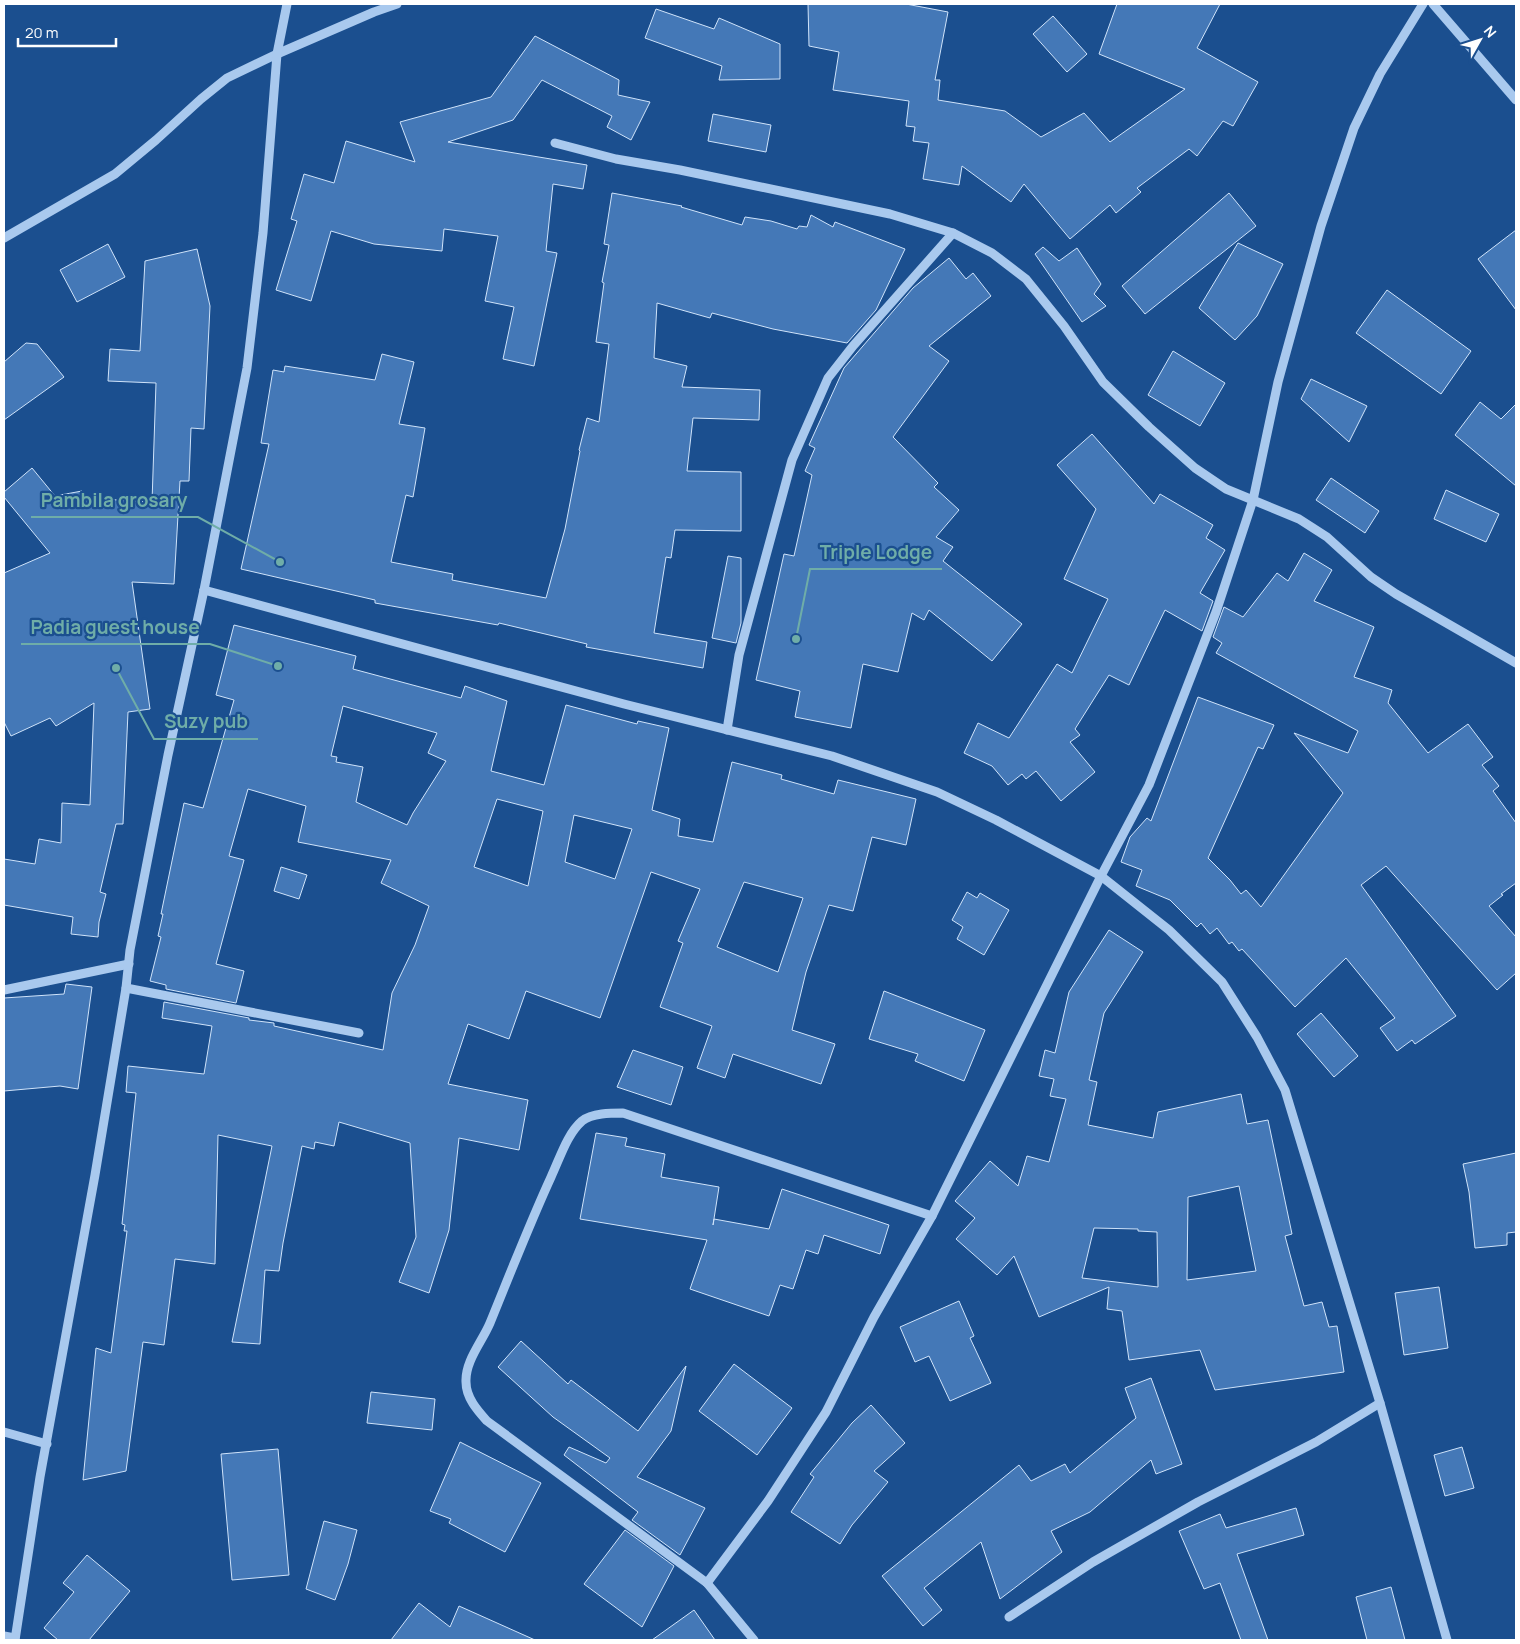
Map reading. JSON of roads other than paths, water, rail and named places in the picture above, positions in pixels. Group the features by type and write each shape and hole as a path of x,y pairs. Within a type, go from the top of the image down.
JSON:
{"street":[{"path":"4,1636 15,1639 47,1444 95,1174 126,988 130,950 168,755 204,590 247,368 262,233 277,54 287,4"},
{"path":"4,238 115,174 227,78 277,54 397,4"},
{"path":"708,1583 768,1501 826,1412 874,1317 932,1216 1101,876 1149,785 1216,612 1253,500 1278,382 1320,226 1354,128 1380,74 1423,4"},
{"path":"1433,4 1516,100"},
{"path":"555,143 616,159 680,170 890,214 953,233 992,253 1026,279 1064,326 1103,382 1195,468 1226,489 1299,519 1327,538 1371,577 1396,594 1516,663"},
{"path":"727,730 739,655 792,460 828,378 853,346 953,233"},
{"path":"204,590 624,704 832,756 937,792 996,820 1101,876 1168,930 1222,982 1257,1037 1285,1090 1380,1404 1447,1640"},
{"path":"4,990 129,964"},
{"path":"126,988 359,1033"},
{"path":"754,1640 708,1583 488,1421 477,1410 468,1395 466,1383 468,1367 489,1326 526,1232 571,1134 584,1119 605,1113 623,1113 932,1216"},
{"path":"1009,1617 1093,1562 1198,1502 1316,1442 1380,1404"},
{"path":"4,1432 47,1444"}],"place":[{"name":"Pambila grosary","path":"280,562"},
{"name":"Triple Lodge","path":"796,639"},
{"name":"Padia guest house","path":"278,666"},
{"name":"Suzy pub","path":"116,668"}]}
